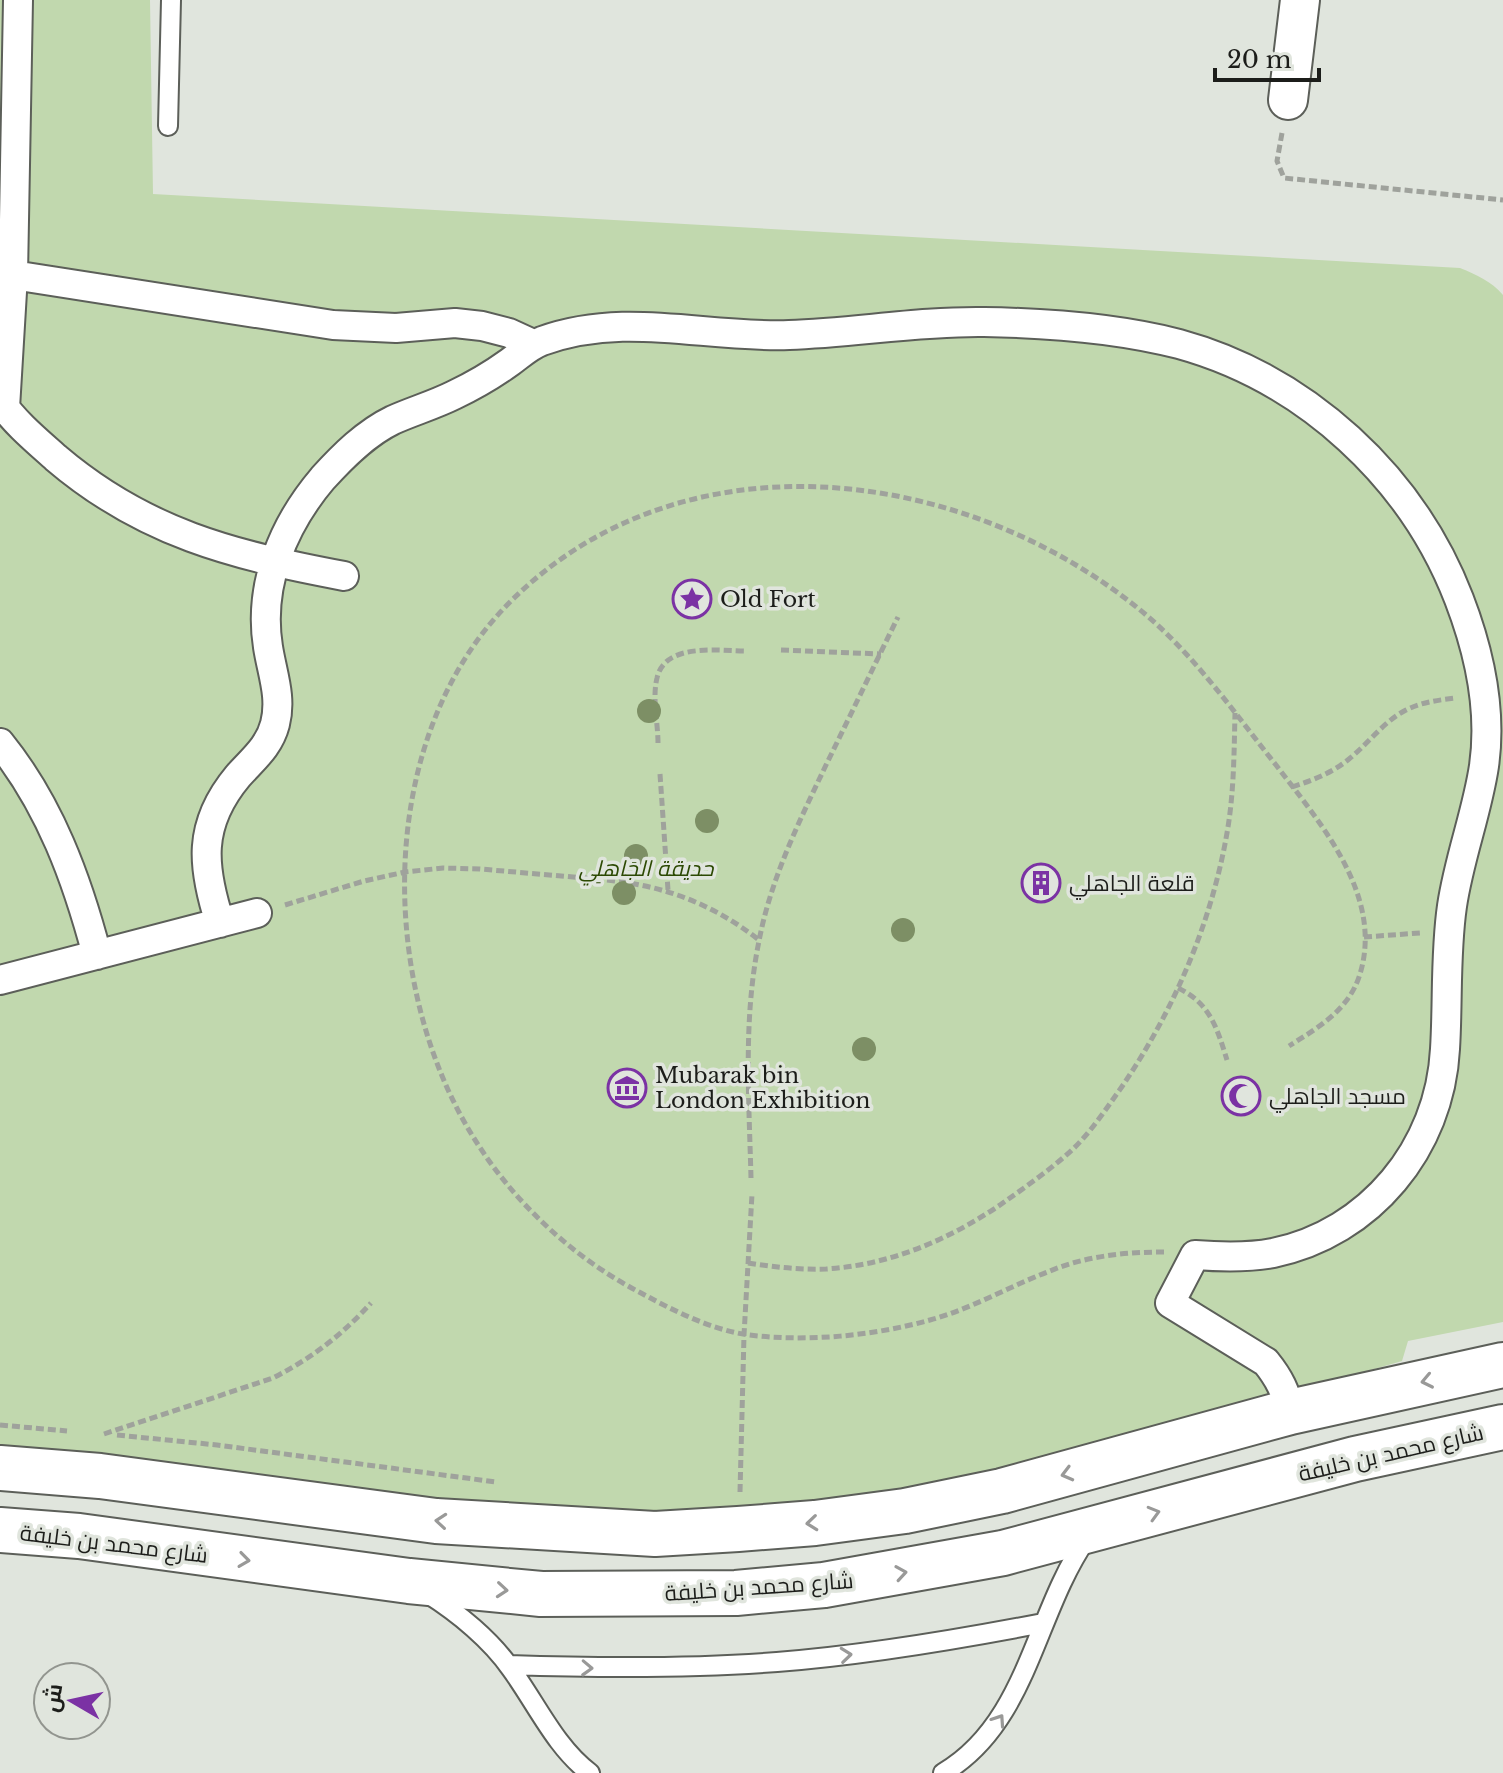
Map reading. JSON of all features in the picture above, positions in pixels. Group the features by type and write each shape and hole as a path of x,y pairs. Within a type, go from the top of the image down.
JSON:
{"main road":[{"path":"0,1468 100,1476 436,1521 655,1534 735,1502 815,1523 905,1511 1002,1491 1290,1412 1503,1365"},
{"name":"شارع محمد بن خليفة","path":"0,1530 79,1536 409,1581 541,1594 736,1593 824,1585 916,1570 1093,1531 1355,1459 1503,1427"}],"street":[{"path":"18,0 8,113 13,275 2,405 36,441 107,497 187,537 274,562 344,576"},
{"path":"1288,100 1300,0"},
{"path":"13,275 333,325 396,328 455,323 482,326 533,344"},
{"path":"220,923 206,872 206,845 212,820 224,796 270,740 277,718 278,696 268,647 266,618 274,562 293,520 320,482 351,449 388,423 479,382 533,344 609,326 648,325 736,335 787,335 885,326 982,322 1127,334 1175,343 1213,355 1284,390 1317,412 1357,447 1401,496 1430,540 1459,600 1485,701 1484,766 1458,871 1448,930 1442,1081 1420,1145 1379,1198 1352,1219 1304,1244 1250,1257 1195,1255 1170,1303 1253,1351 1266,1362 1282,1384 1290,1412"},
{"path":"0,743 39,801 64,850 83,901 97,955"},
{"path":"0,980 257,913"}],"lane":[{"path":"168,126 171,0"},
{"path":"943,1773 969,1755 989,1735 1005,1711 1062,1579 1093,1531"},
{"path":"409,1581 464,1620 509,1665 568,1752 590,1773"},
{"path":"509,1665 628,1668 778,1662 926,1645 1043,1623"}],"path":[{"path":"1288,100 1277,161 1284,178 1503,200"},
{"path":"1195,1255 1124,1253 1090,1258 1056,1268 933,1319 870,1332 807,1338 744,1335 678,1313 617,1281 562,1241 513,1192 472,1136 441,1075 419,1009 408,941 405,872 411,799 430,728 462,663 507,605 561,557 624,521 693,498 761,488 830,487 911,499 964,513 1027,538 1088,571 1143,612 1192,659 1336,846 1356,890 1364,956 1352,993 1341,1009 1327,1022 1289,1046"},
{"path":"751,1178 747,1040 759,940 771,891 788,844 898,617"},
{"path":"781,650 881,654"},
{"path":"658,743 657,676 668,660 685,652 747,651"},
{"path":"1292,787 1333,770 1386,723 1408,709 1459,697 1485,701"},
{"path":"748,1263 813,1269 866,1264 928,1245 958,1232 986,1214 1073,1148 1107,1108 1138,1064 1178,988 1204,924 1227,835 1234,789 1235,713"},
{"path":"660,774 668,890"},
{"path":"257,913 364,881 443,868 596,879"},
{"path":"607,880 668,890 719,912 759,940"},
{"path":"1364,937 1448,930"},
{"path":"1178,988 1190,994 1210,1013 1217,1025 1227,1060"},
{"path":"735,1502 752,1194"},
{"path":"104,1434 284,1372 336,1339 371,1303"},
{"path":"0,1425 76,1431"},
{"path":"90,1433 217,1445 498,1482"},
{"path":"735,1502 755,1487"}],"green space":[{"name":"حديقة الجَاهلِي","path":"0,0 150,0 153,194 1460,268 1494,286 1503,295 1503,1322 1408,1341 1402,1361 1215,1415 1026,1464 835,1500 738,1510 640,1515 549,1511 150,1460 0,1446"}],"place":[{"name":"Old Fort","path":"692,599"},
{"name":"قلعة الجاهلي","path":"1041,883"},
{"name":"Mubarak bin London Exhibition","path":"627,1088"},
{"name":"مسجد الجاهلي","path":"1241,1096"}]}
